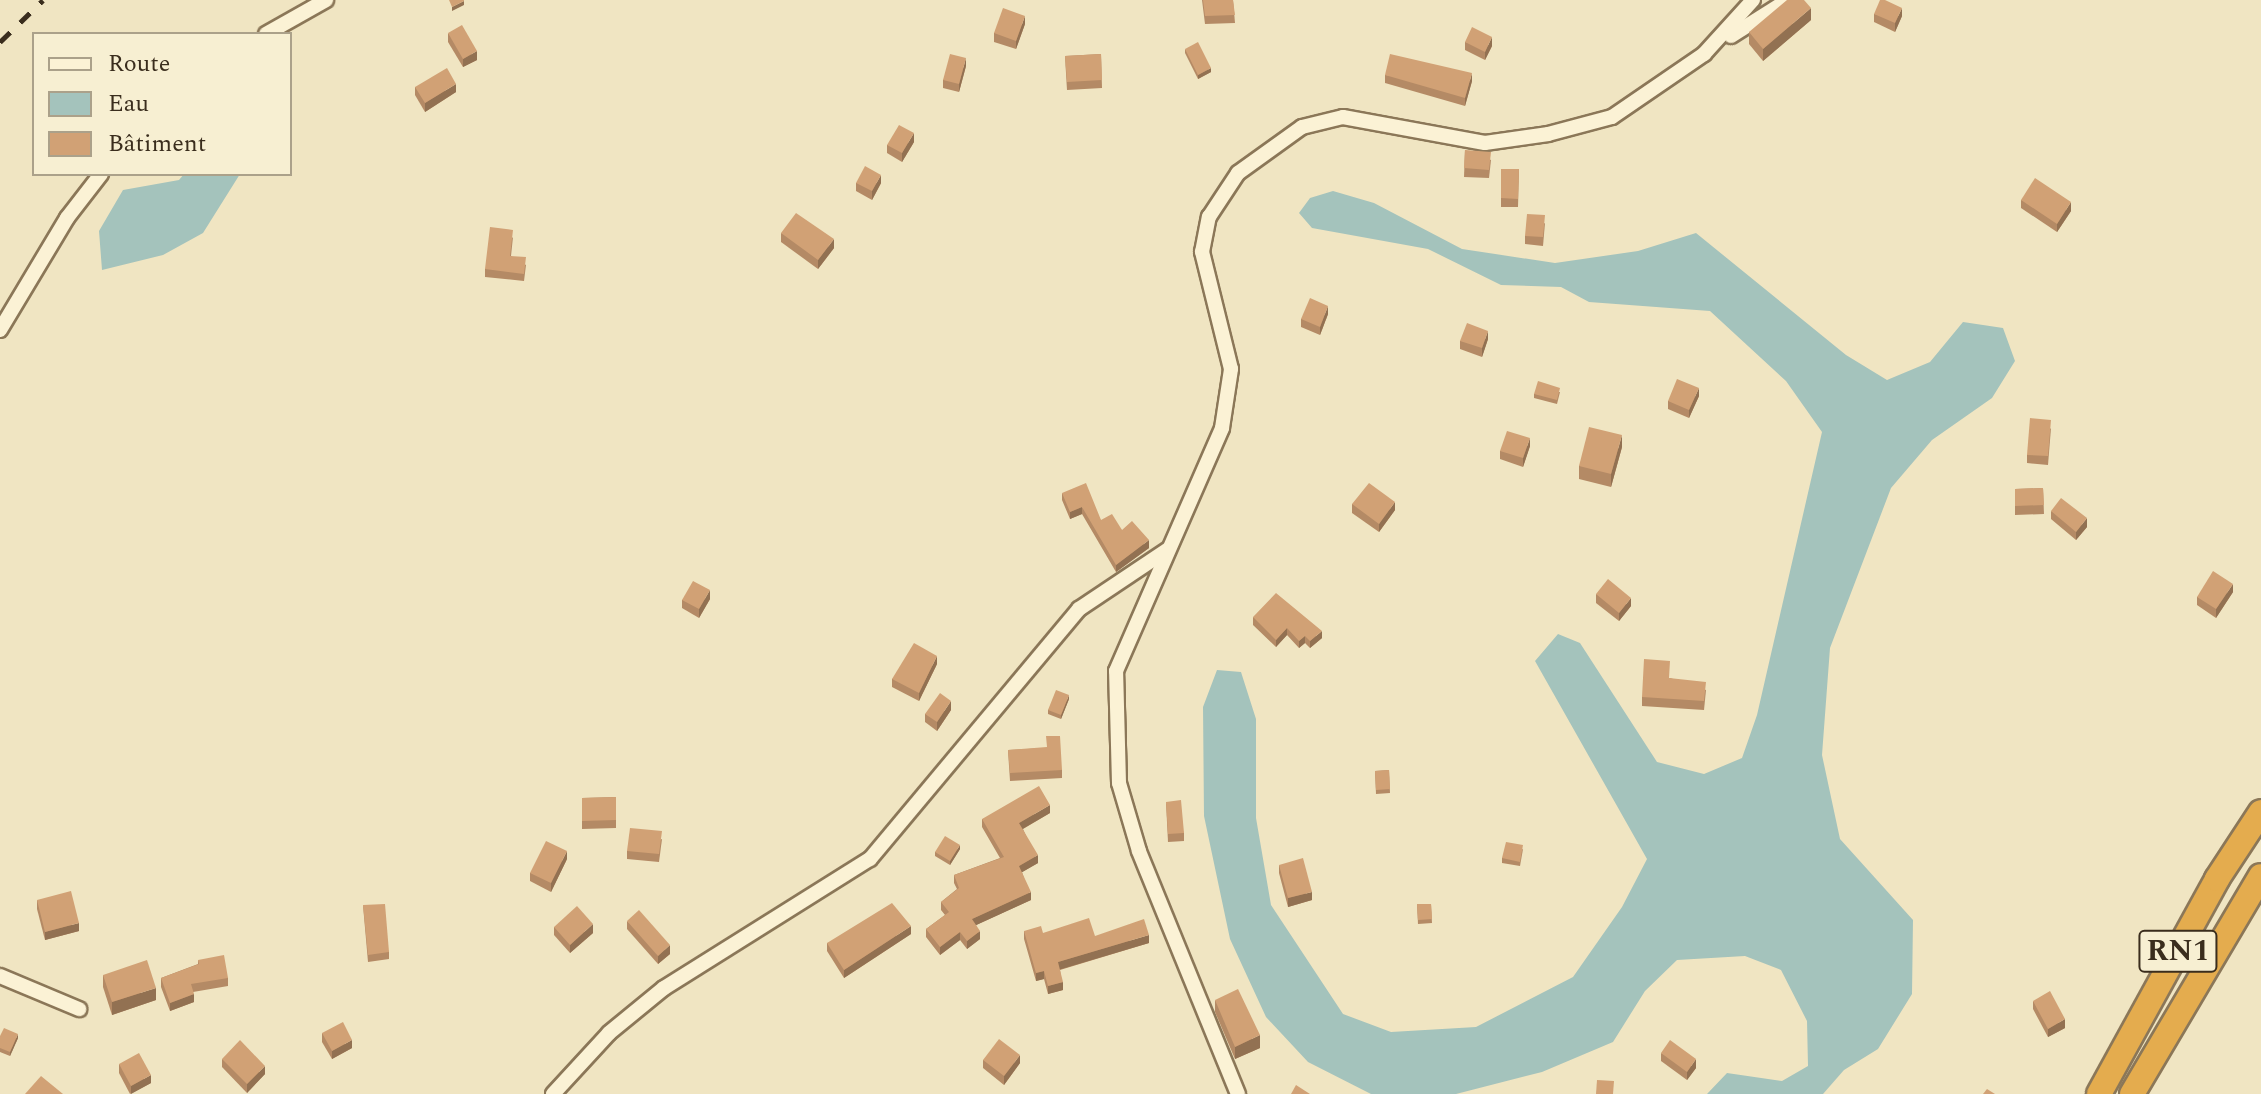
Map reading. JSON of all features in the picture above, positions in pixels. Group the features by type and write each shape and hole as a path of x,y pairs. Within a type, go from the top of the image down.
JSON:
{"highway":[{"name":"RN1","path":"2099,1094 2217,879 2261,812"},
{"name":"RN1","path":"2132,1094 2261,876"}],"street":[{"path":"270,32 326,0"},
{"path":"1704,54 1753,0"},
{"path":"1238,1094 1139,851 1119,783 1116,671 1222,428 1231,369 1202,252 1209,217 1238,173 1302,127 1343,117 1485,143 1548,134 1612,117 1788,0"},
{"path":"0,330 67,218 99,176"},
{"path":"553,1094 609,1033 664,988 870,859 1079,609 1168,550"},
{"path":"0,976 79,1009"}],"water":[{"path":"182,176 239,176 203,233 163,255 102,270 99,231 123,190 179,180"},
{"path":"1333,191 1374,203 1462,249 1555,263 1638,251 1696,233 1846,355 1887,380 1930,362 1963,322 2003,328 2015,361 1992,398 1932,440 1891,488 1830,648 1822,755 1840,839 1913,920 1912,994 1878,1049 1844,1070 1823,1094 1707,1094 1727,1073 1782,1081 1808,1066 1807,1021 1781,970 1745,956 1677,960 1645,991 1613,1042 1542,1072 1456,1094 1371,1094 1308,1062 1266,1017 1230,939 1204,816 1203,707 1217,670 1241,672 1256,719 1256,818 1271,905 1343,1014 1391,1032 1476,1027 1573,977 1622,907 1647,859 1535,661 1558,634 1580,643 1657,762 1704,774 1742,758 1757,715 1822,432 1786,381 1710,311 1589,302 1561,287 1501,285 1428,249 1312,228 1299,213 1310,198"}],"building":[{"path":"449,0 464,0 464,1 452,7"},
{"path":"1203,0 1233,0 1235,15 1205,16"},
{"path":"1787,0 1804,0 1811,8 1763,49 1749,32"},
{"path":"1880,0 1902,8 1895,23 1874,14"},
{"path":"1003,8 1025,16 1016,41 994,33"},
{"path":"462,25 477,51 463,59 448,33"},
{"path":"1472,27 1492,37 1485,52 1465,42"},
{"path":"1198,42 1211,68 1198,75 1185,49"},
{"path":"950,54 966,58 959,84 943,80"},
{"path":"1101,54 1102,80 1067,82 1065,56"},
{"path":"1390,54 1472,73 1465,98 1385,75"},
{"path":"447,68 456,84 425,103 415,87"},
{"path":"899,125 914,133 902,153 887,145"},
{"path":"1465,150 1491,152 1489,170 1464,168"},
{"path":"865,166 881,175 872,191 856,183"},
{"path":"1501,169 1519,169 1518,199 1501,198"},
{"path":"2035,178 2071,202 2057,224 2021,200"},
{"path":"796,213 834,239 818,260 781,233"},
{"path":"1527,214 1545,215 1543,237 1525,236"},
{"path":"490,227 513,230 510,256 526,257 524,274 485,269"},
{"path":"1310,298 1328,306 1320,327 1301,319"},
{"path":"1467,323 1488,331 1482,348 1460,341"},
{"path":"1677,379 1699,388 1689,410 1668,401"},
{"path":"1538,381 1560,388 1557,400 1534,394"},
{"path":"2030,418 2051,420 2048,456 2027,455"},
{"path":"1589,427 1622,435 1611,474 1579,466"},
{"path":"1507,431 1530,438 1523,458 1500,451"},
{"path":"1086,483 1101,520 1112,514 1122,530 1132,521 1149,540 1116,565 1082,507 1070,512 1062,493"},
{"path":"1369,483 1395,502 1379,524 1352,504"},
{"path":"2043,488 2044,505 2015,506 2015,489"},
{"path":"2061,498 2087,518 2076,532 2051,511"},
{"path":"2213,571 2233,584 2216,609 2197,597"},
{"path":"1608,579 1631,598 1619,613 1596,594"},
{"path":"693,581 710,590 699,609 682,600"},
{"path":"1276,593 1322,631 1310,641 1305,636 1299,641 1287,628 1276,640 1253,617"},
{"path":"914,643 937,656 919,693 892,679"},
{"path":"1644,659 1670,661 1669,678 1706,682 1704,701 1642,697"},
{"path":"1056,690 1069,695 1061,715 1048,710"},
{"path":"940,693 951,701 937,722 925,714"},
{"path":"1046,736 1060,736 1062,770 1010,773 1008,750 1047,747"},
{"path":"1389,770 1390,789 1376,790 1375,771"},
{"path":"1039,786 1050,805 1019,823 1038,855 1019,866 1031,892 972,919 980,931 967,941 960,932 940,947 926,929 949,912 941,902 959,888 954,875 1004,857 982,819"},
{"path":"616,797 616,820 582,821 582,798"},
{"path":"1181,800 1184,833 1168,834 1166,802"},
{"path":"630,828 662,831 659,854 627,851"},
{"path":"945,836 960,845 950,861 935,852"},
{"path":"546,841 567,851 551,883 530,873"},
{"path":"1506,842 1523,845 1520,862 1502,858"},
{"path":"1303,858 1312,892 1288,898 1279,865"},
{"path":"71,891 79,923 45,932 37,900"},
{"path":"892,903 911,926 844,970 827,943"},
{"path":"385,904 389,952 368,955 363,905"},
{"path":"1417,904 1431,904 1432,919 1418,920"},
{"path":"577,906 593,924 570,945 554,927"},
{"path":"639,910 670,945 658,956 627,921"},
{"path":"1089,918 1095,936 1144,919 1149,935 1058,962 1063,982 1048,986 1044,971 1036,973 1024,931 1041,926 1043,933"},
{"path":"224,955 228,978 191,984 194,994 170,1003 161,978 199,964 198,960"},
{"path":"147,960 156,988 112,1002 103,975"},
{"path":"1238,989 1260,1035 1235,1047 1215,1000"},
{"path":"2050,991 2065,1019 2048,1029 2033,1001"},
{"path":"343,1022 352,1040 332,1051 322,1033"},
{"path":"4,1028 18,1034 10,1052 0,1048"},
{"path":"999,1039 1020,1055 1004,1076 983,1060"},
{"path":"240,1040 265,1066 247,1084 222,1059"},
{"path":"1670,1040 1696,1059 1687,1072 1661,1053"},
{"path":"139,1053 151,1075 131,1086 119,1064"},
{"path":"41,1076 63,1094 25,1094"},
{"path":"1597,1080 1614,1081 1613,1094 1596,1094"},
{"path":"1296,1085 1310,1094 1291,1094"}],"railway":[{"path":"0,42 43,0"}]}
